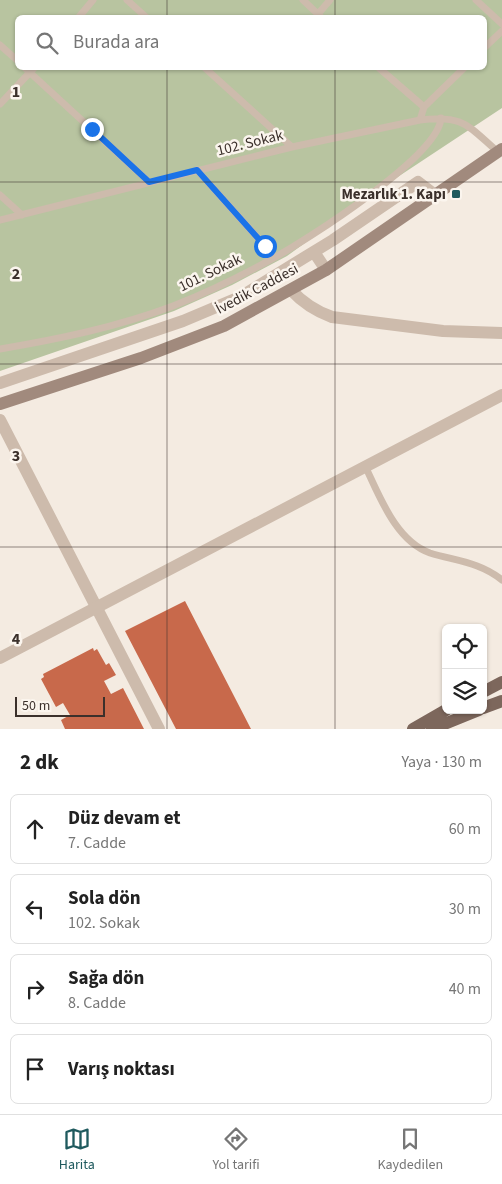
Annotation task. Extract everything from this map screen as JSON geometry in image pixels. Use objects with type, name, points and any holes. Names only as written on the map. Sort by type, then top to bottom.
[{"type":"main road","name":"İvedik Caddesi","points":[[0,404],[141,358],[224,326],[326,270],[500,151]]},
{"type":"main road","points":[[487,690],[502,682]]},
{"type":"main road","points":[[487,707],[502,701]]},
{"type":"main road","points":[[413,729],[442,712]]},
{"type":"main road","points":[[432,729],[469,714]]},
{"type":"street","points":[[0,383],[135,338],[240,297],[314,252],[418,182],[435,195]]},
{"type":"street","points":[[314,252],[326,270]]},
{"type":"street","points":[[291,290],[301,302],[317,312],[332,317],[443,331],[502,333]]},
{"type":"street","points":[[135,338],[141,358]]},
{"type":"street","points":[[0,658],[366,468],[502,395]]},
{"type":"street","points":[[0,420],[159,729]]},
{"type":"lane","points":[[80,15],[93,0]]},
{"type":"lane","points":[[127,0],[144,15]]},
{"type":"lane","points":[[303,0],[319,15]]},
{"type":"lane","points":[[321,15],[330,0]]},
{"type":"lane","points":[[476,0],[502,24]]},
{"type":"lane","points":[[487,45],[502,31]]},
{"type":"lane","points":[[0,44],[15,58]]},
{"type":"lane","points":[[0,104],[28,70]]},
{"type":"lane","points":[[30,70],[149,182]]},
{"type":"lane","points":[[207,70],[292,147]]},
{"type":"lane","points":[[381,70],[424,107]]},
{"type":"lane","points":[[420,120],[424,107],[462,70]]},
{"type":"lane","name":"102. Sokak","points":[[0,220],[292,147],[420,120],[441,118],[463,121],[500,151]]},
{"type":"lane","name":"101. Sokak","points":[[0,349],[62,338],[120,324],[173,306],[273,258],[378,190],[431,140],[440,124],[441,118]]},
{"type":"lane","points":[[197,170],[265,246],[273,258]]},
{"type":"lane","points":[[0,195],[22,215]]},
{"type":"lane","points":[[366,468],[389,513],[415,544],[428,552],[474,563],[491,571],[502,580]]},
{"type":"green space","points":[[0,0],[502,0],[502,108],[378,190],[287,256],[232,285],[174,311],[0,371]]},
{"type":"building","points":[[185,601],[251,729],[176,729],[125,631]]},
{"type":"building","points":[[93,648],[94,651],[97,649],[106,665],[109,663],[116,675],[104,681],[111,694],[123,688],[144,729],[65,729],[61,720],[70,715],[63,703],[56,707],[41,679],[44,677],[43,674]]},
{"type":"place","name":"Mezarlık 1. Kapı","points":[[456,194]]},
{"type":"route","points":[[92,129],[149,182],[197,170],[265,246]]}]
